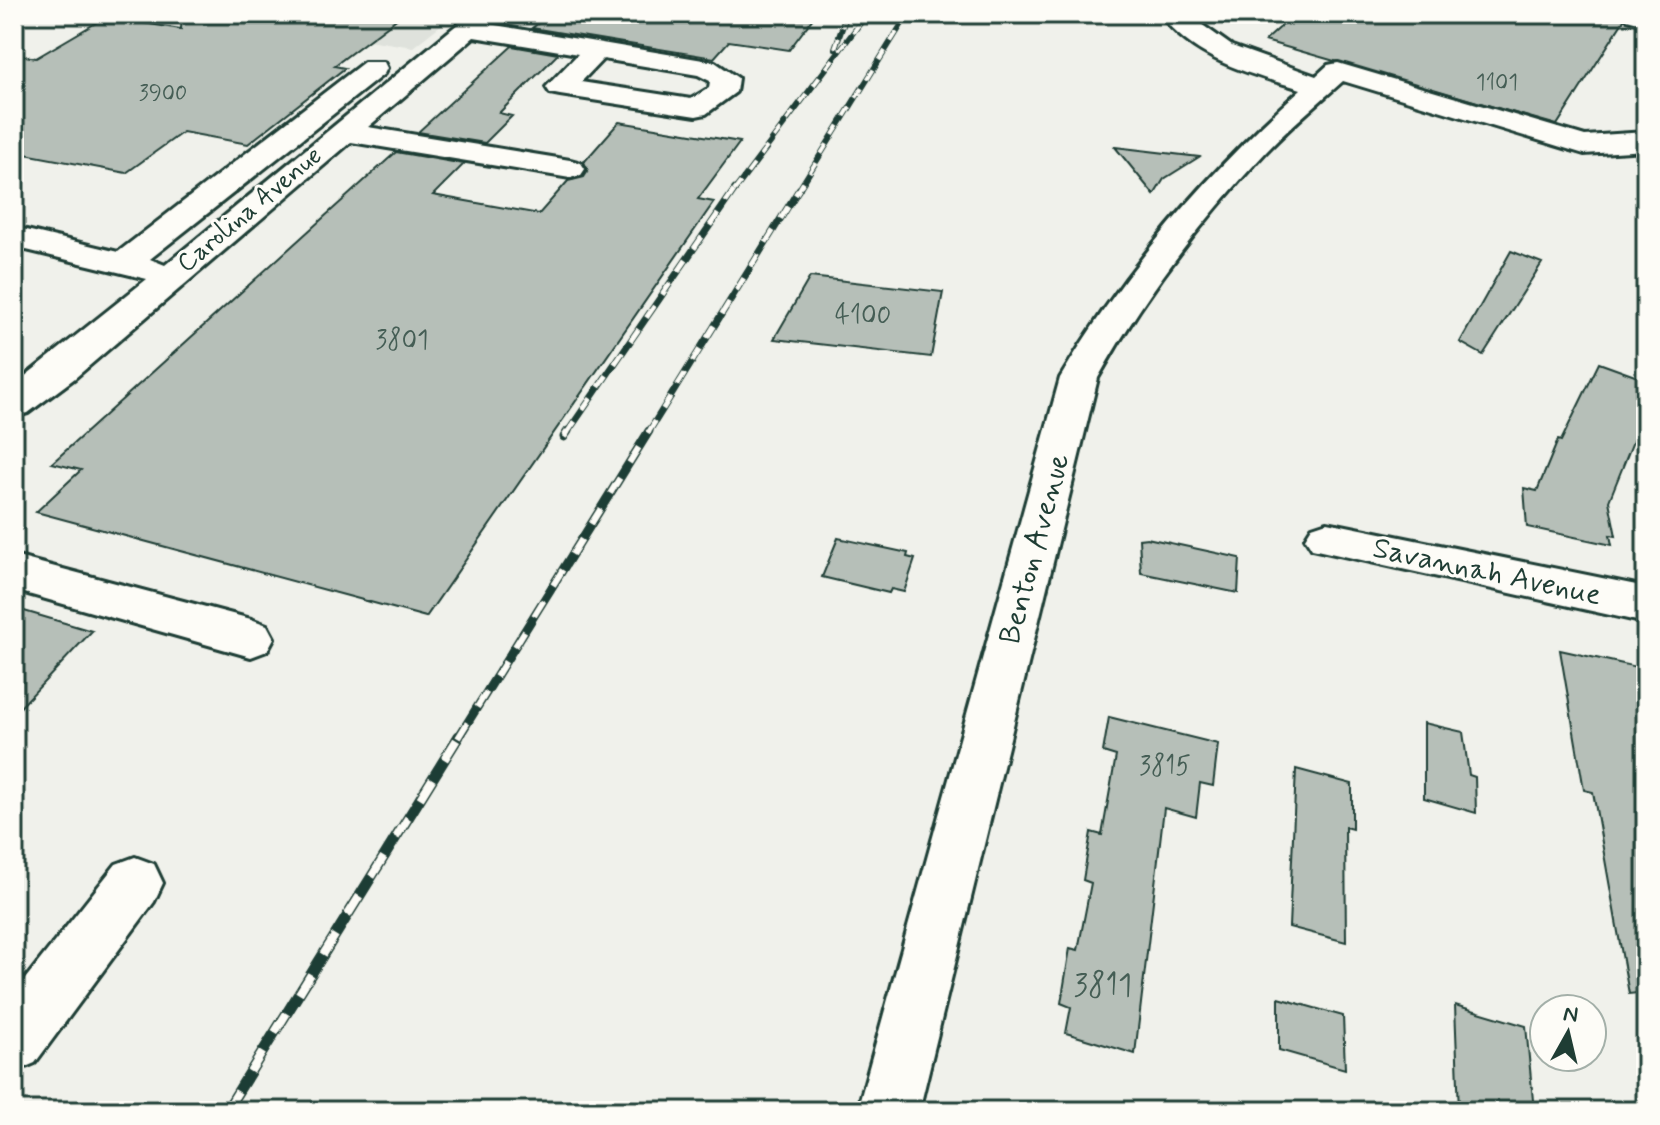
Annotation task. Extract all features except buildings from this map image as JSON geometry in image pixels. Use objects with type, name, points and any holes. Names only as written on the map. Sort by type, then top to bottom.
[{"type":"street","points":[[1173,14],[1206,45],[1223,54],[1584,145],[1646,141]]},
{"type":"street","points":[[1636,14],[1646,16]]},
{"type":"street","points":[[476,21],[597,50],[705,68],[724,78],[722,92],[696,108],[560,87],[597,50]]},
{"type":"street","name":"Carolina Avenue","points":[[14,404],[62,369],[476,21]]},
{"type":"street","points":[[123,264],[395,51]]},
{"type":"street","name":"Benton Avenue","points":[[888,1111],[1079,378],[1116,313],[1199,212],[1256,145],[1329,79]]},
{"type":"street","points":[[350,88],[387,96]]},
{"type":"street","points":[[344,132],[570,169]]},
{"type":"street","points":[[14,237],[173,275]]},
{"type":"street","name":"Savannah Avenue","points":[[1327,538],[1646,605]]},
{"type":"street","points":[[14,573],[251,638]]},
{"type":"street","points":[[14,1042],[135,883]]},
{"type":"shaded area","points":[[199,14],[455,14],[413,47]]},
{"type":"railway","points":[[835,48],[847,14]]},
{"type":"railway","points":[[734,191],[867,14]]},
{"type":"railway","points":[[798,191],[908,14]]},
{"type":"railway","points":[[567,433],[735,189]]},
{"type":"railway","points":[[648,433],[799,189]]},
{"type":"railway","points":[[564,437],[568,431]]},
{"type":"railway","points":[[458,738],[649,431]]},
{"type":"railway","points":[[226,1111],[459,736]]}]
